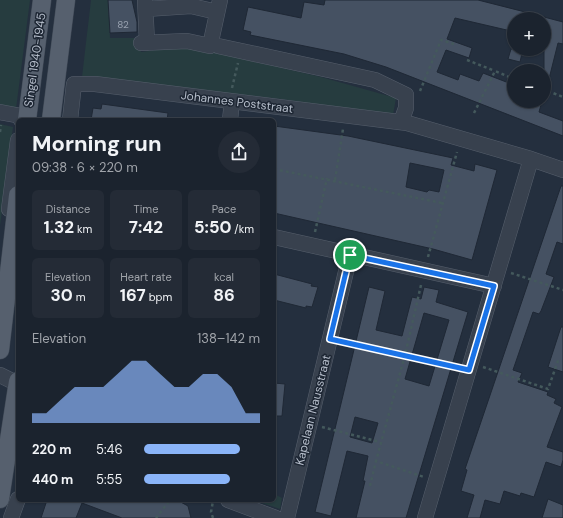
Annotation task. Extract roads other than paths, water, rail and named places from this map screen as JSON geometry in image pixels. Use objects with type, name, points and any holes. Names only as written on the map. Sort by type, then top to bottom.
[{"type":"main road","name":"Singel 1940-1945","points":[[23,118],[42,0]]},
{"type":"main road","name":"Singel 1940-1945","points":[[51,118],[66,0]]},
{"type":"main road","points":[[0,350],[16,212]]},
{"type":"main road","points":[[0,499],[16,396]]},
{"type":"street","points":[[145,4],[218,6],[210,46],[187,41],[144,43],[145,4]]},
{"type":"street","points":[[218,46],[375,80],[406,95],[406,108],[401,122]]},
{"type":"street","name":"Johannes Poststraat","points":[[70,118],[74,84],[95,84],[401,122],[531,159],[563,170]]},
{"type":"street","points":[[230,101],[230,118]]},
{"type":"street","points":[[0,112],[20,118]]},
{"type":"street","points":[[0,278],[16,155]]},
{"type":"street","points":[[425,518],[531,159]]},
{"type":"street","points":[[276,237],[494,286]]},
{"type":"street","name":"Kapelaan Nausstraat","points":[[287,518],[350,255]]},
{"type":"street","points":[[0,375],[16,382]]},
{"type":"street","points":[[11,518],[17,502]]},
{"type":"street","points":[[231,502],[251,514],[276,518]]}]
